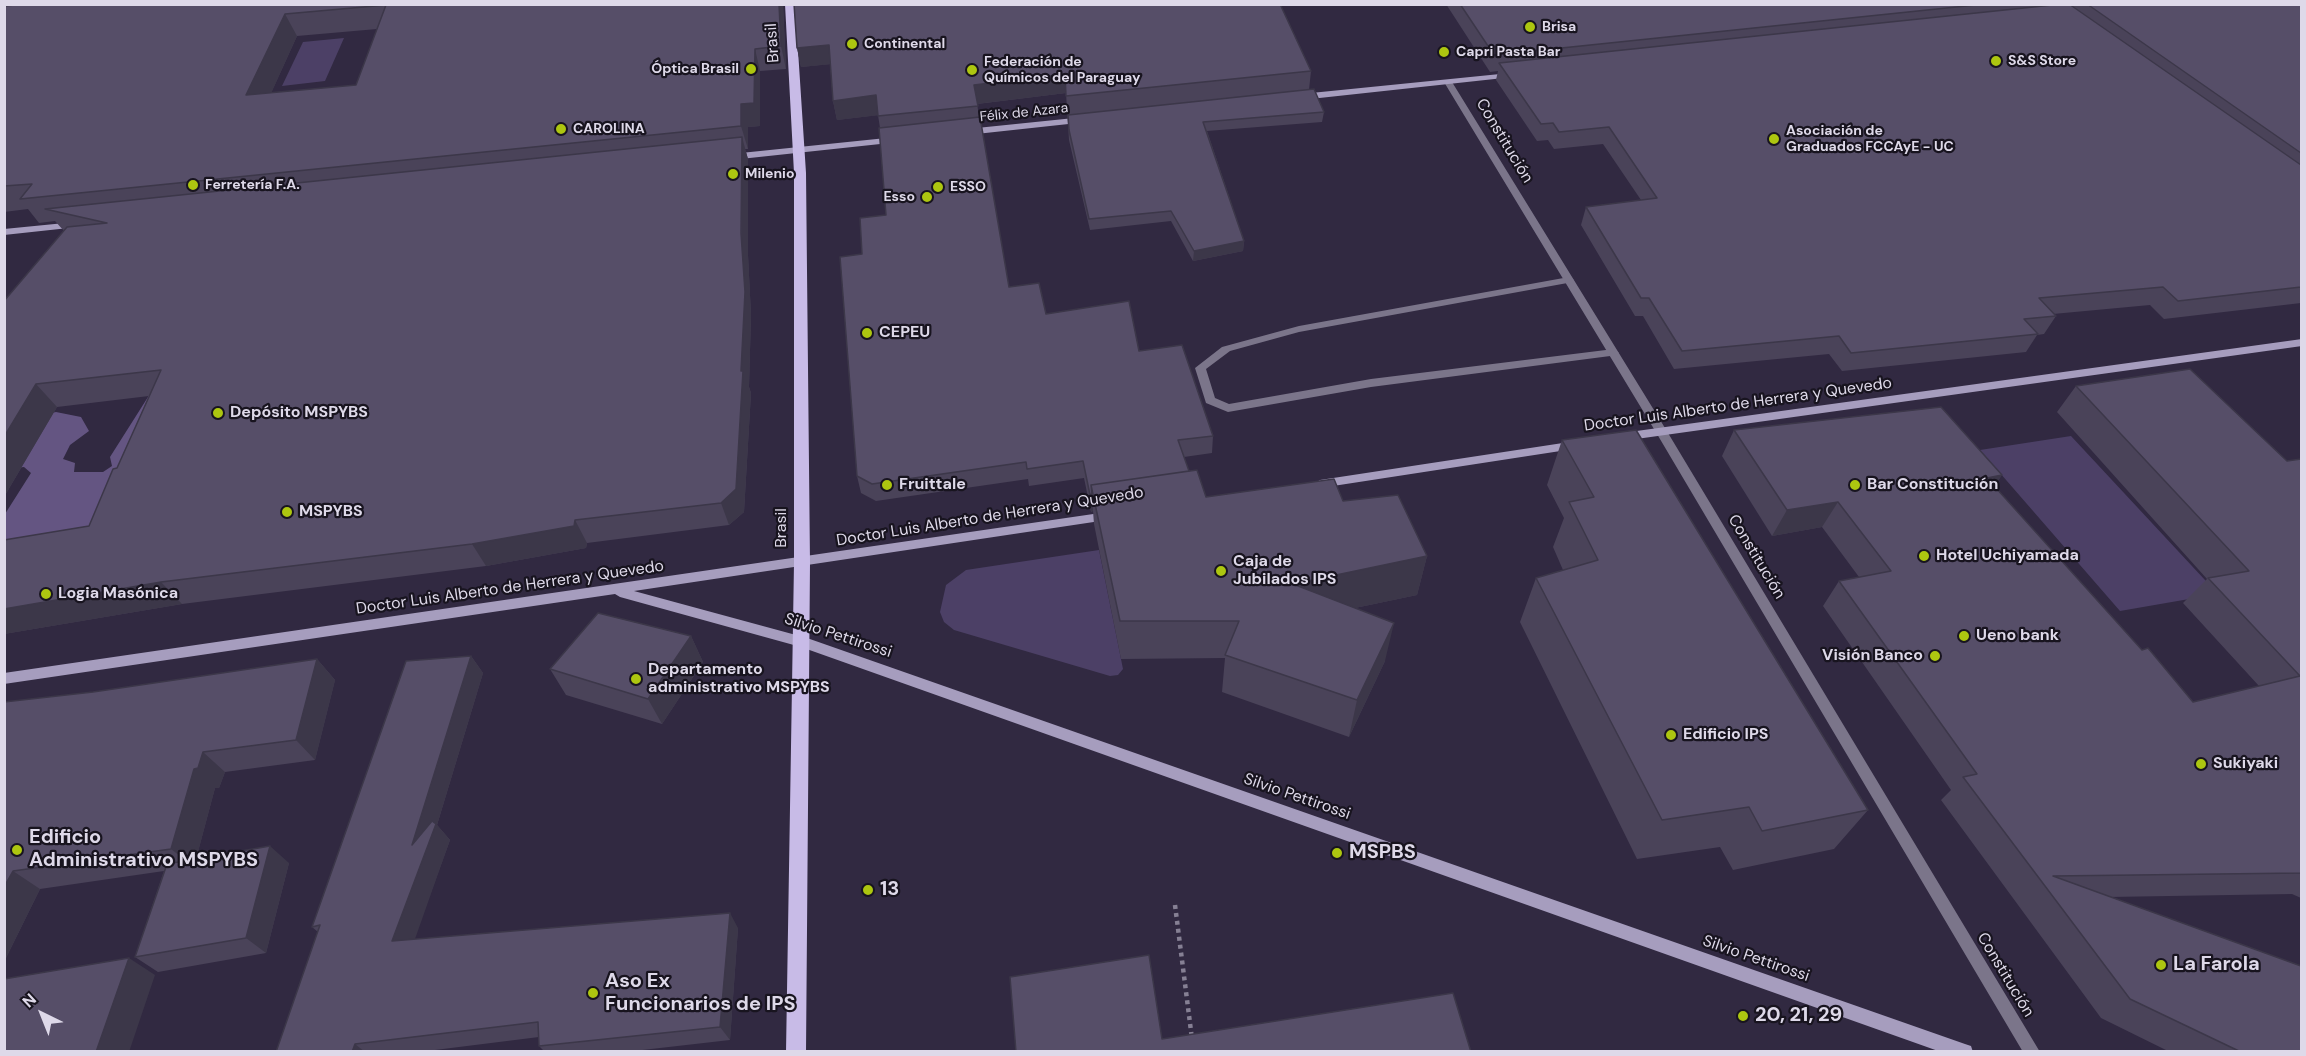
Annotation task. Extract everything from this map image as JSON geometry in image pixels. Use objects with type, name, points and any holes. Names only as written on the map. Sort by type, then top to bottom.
[{"type":"main road","name":"Brasil","points":[[790,4],[799,150],[802,563],[796,1052]]},
{"type":"street","points":[[1294,98],[1519,74]]},
{"type":"street","name":"Constitución","points":[[1448,82],[1661,431],[2032,1052]]},
{"type":"street","name":"Félix de Azara","points":[[961,133],[1091,119]]},
{"type":"street","points":[[716,158],[901,139]]},
{"type":"street","points":[[4,232],[87,224]]},
{"type":"street","points":[[1569,280],[1299,328],[1227,349],[1200,368],[1210,400],[1228,408],[1371,383],[1614,353]]},
{"type":"street","name":"Doctor Luis Alberto de Herrera y Quevedo","points":[[1614,439],[2301,342]]},
{"type":"street","name":"Doctor Luis Alberto de Herrera y Quevedo","points":[[1308,485],[1591,442]]},
{"type":"street","name":"Doctor Luis Alberto de Herrera y Quevedo","points":[[4,679],[802,563],[1120,514]]},
{"type":"street","name":"Silvio Pettirossi","points":[[613,590],[802,642],[1965,1052]]},
{"type":"path","points":[[1175,905],[1193,1052]]},
{"type":"shaded area","points":[[344,38],[325,81],[282,86],[303,42]]},
{"type":"shaded area","points":[[162,310],[140,516],[5,552],[5,514],[31,473],[24,467],[6,469],[4,429],[26,419],[56,412],[81,417],[89,431],[70,445],[63,459],[75,463],[74,472],[103,472],[112,466],[110,457],[148,397]]},
{"type":"shaded area","points":[[2071,436],[2218,594],[2120,611],[1980,450]]},
{"type":"shaded area","points":[[1099,550],[1123,669],[1118,675],[1110,676],[954,630],[944,622],[940,612],[946,585],[966,570]]},
{"type":"building","points":[[26,4],[779,4],[781,46],[755,49],[754,103],[741,104],[741,126],[20,199],[32,184],[4,186],[4,6]],"holes":[[[386,5],[356,85],[246,95],[285,14]]]},
{"type":"building","points":[[794,4],[1280,4],[1311,71],[1066,96],[1065,74],[974,85],[978,106],[878,116],[876,95],[833,101],[829,45],[797,48]]},
{"type":"building","points":[[1460,4],[1985,4],[1494,55]]},
{"type":"building","points":[[2069,4],[2301,165],[2301,287],[2178,301],[2163,287],[2039,298],[2056,316],[2024,319],[2038,334],[1851,353],[1839,336],[1682,351],[1649,298],[1641,298],[1586,207],[1657,198],[1609,127],[1559,132],[1553,123],[1541,124],[1499,63]]},
{"type":"building","points":[[2087,4],[2301,4],[2301,153]]},
{"type":"building","points":[[1314,89],[1324,112],[1203,122],[1244,241],[1194,251],[1171,211],[1089,219],[1069,130],[1068,115]]},
{"type":"building","points":[[980,117],[1009,287],[1039,283],[1046,314],[1129,301],[1139,351],[1182,345],[1213,436],[1178,440],[1189,471],[1091,485],[1092,494],[1090,495],[1083,461],[1027,469],[1026,462],[872,484],[857,476],[840,257],[862,254],[860,218],[886,215],[879,128]]},
{"type":"building","points":[[742,137],[741,233],[745,292],[741,371],[743,371],[736,489],[721,503],[575,520],[574,526],[472,544],[161,582],[4,609],[4,540],[89,526],[113,469],[117,468],[161,370],[36,384],[4,437],[4,301],[67,227],[107,223],[45,209]]},
{"type":"building","points":[[2190,369],[2287,461],[2301,459],[2301,873],[2053,876],[2301,966],[2301,1052],[2241,1052],[2130,999],[1963,777],[1977,774],[1839,581],[1891,571],[1838,502],[1787,510],[1734,430],[1941,407],[2002,475],[1987,478],[2142,650],[2148,648],[2193,702],[2300,676],[2208,578],[2249,571],[2076,386]]},
{"type":"building","name":"Edificio IPS","points":[[1636,430],[1868,810],[1762,831],[1749,807],[1662,820],[1536,578],[1598,560],[1569,502],[1594,497],[1562,440]]},
{"type":"building","points":[[1197,470],[1206,497],[1334,479],[1343,501],[1398,495],[1427,556],[1293,584],[1394,623],[1357,700],[1225,655],[1239,621],[1120,621],[1091,485]]},
{"type":"building","points":[[598,613],[691,636],[648,699],[550,669]]},
{"type":"building","points":[[471,656],[412,845],[432,821],[436,824],[392,941],[730,913],[720,1027],[539,1046],[538,1022],[355,1044],[352,1052],[276,1052],[320,925],[312,927],[406,661]]},
{"type":"building","points":[[317,659],[296,740],[203,752],[198,768],[194,769],[171,849],[13,871],[4,887],[4,702],[93,692]]},
{"type":"building","points":[[270,846],[246,938],[135,957],[167,864]]},
{"type":"building","points":[[1149,955],[1162,1039],[1453,993],[1471,1052],[1016,1052],[1010,977]]},
{"type":"building","points":[[129,958],[96,1052],[4,1052],[4,979]]},
{"type":"place","name":"Brisa","points":[[1530,27]]},
{"type":"place","name":"Continental","points":[[852,44]]},
{"type":"place","name":"Capri Pasta Bar","points":[[1444,52]]},
{"type":"place","name":"S&S Store","points":[[1996,61]]},
{"type":"place","name":"Óptica Brasil","points":[[751,69]]},
{"type":"place","name":"Federación de Químicos del Paraguay","points":[[972,70]]},
{"type":"place","name":"CAROLINA","points":[[561,129]]},
{"type":"place","name":"Asociación de Graduados FCCAyE - UC","points":[[1774,139]]},
{"type":"place","name":"Milenio","points":[[733,174]]},
{"type":"place","name":"Ferretería F.A.","points":[[193,185]]},
{"type":"place","name":"ESSO","points":[[938,187]]},
{"type":"place","name":"Esso","points":[[927,197]]},
{"type":"place","name":"CEPEU","points":[[867,333]]},
{"type":"place","name":"Depósito MSPYBS","points":[[218,413]]},
{"type":"place","name":"Fruittale","points":[[887,485]]},
{"type":"place","name":"Bar Constitución","points":[[1855,485]]},
{"type":"place","name":"MSPYBS","points":[[287,512]]},
{"type":"place","name":"Hotel Uchiyamada","points":[[1924,556]]},
{"type":"place","name":"Caja de Jubilados IPS","points":[[1221,571]]},
{"type":"place","name":"Logia Masónica","points":[[46,594]]},
{"type":"place","name":"Ueno bank","points":[[1964,636]]},
{"type":"place","name":"Visión Banco","points":[[1935,656]]},
{"type":"place","name":"Departamento administrativo MSPYBS","points":[[636,679]]},
{"type":"place","name":"Edificio IPS","points":[[1671,735]]},
{"type":"place","name":"Sukiyaki","points":[[2201,764]]},
{"type":"place","name":"Edificio Administrativo MSPYBS","points":[[17,850]]},
{"type":"place","name":"MSPBS","points":[[1337,853]]},
{"type":"place","name":"13","points":[[868,890]]},
{"type":"place","name":"La Farola","points":[[2161,965]]},
{"type":"place","name":"Aso Ex Funcionarios de IPS","points":[[593,993]]},
{"type":"place","name":"20, 21, 29","points":[[1743,1016]]}]
